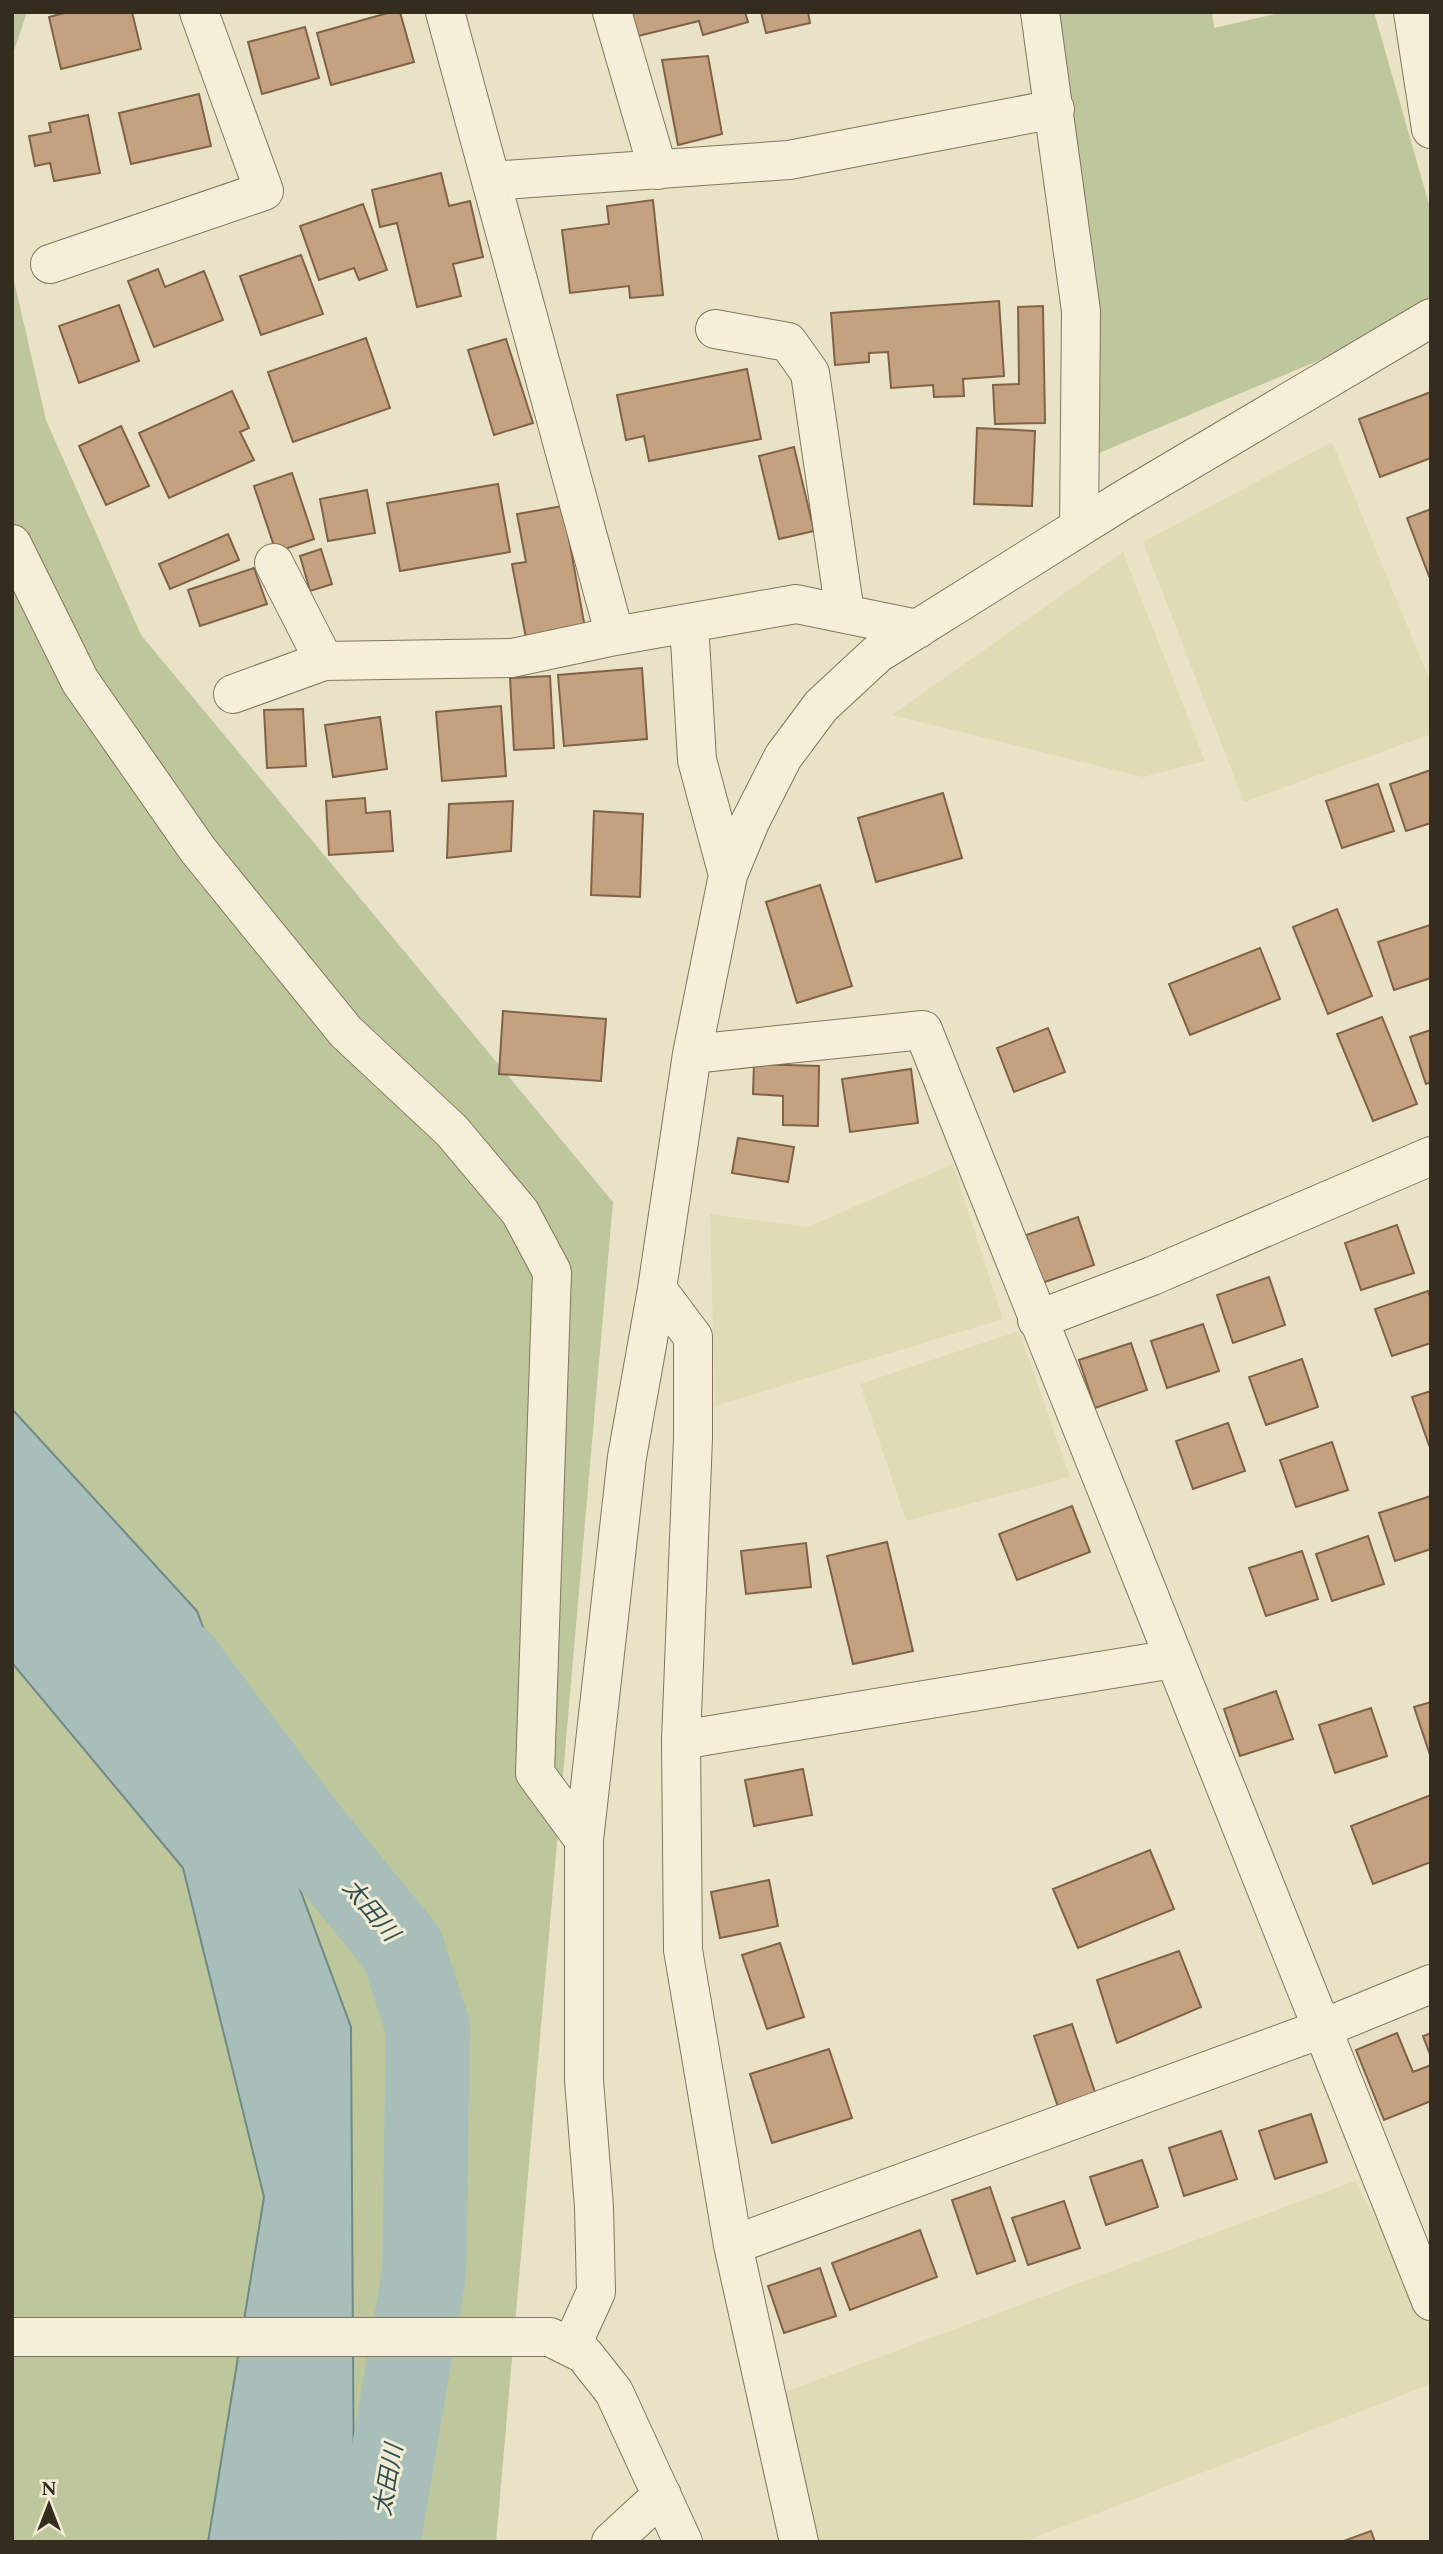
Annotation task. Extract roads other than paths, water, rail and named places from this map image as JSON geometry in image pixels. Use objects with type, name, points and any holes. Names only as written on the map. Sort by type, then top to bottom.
[{"type":"street","points":[[50,264],[264,191],[199,12]]},
{"type":"street","points":[[445,12],[615,636]]},
{"type":"street","points":[[612,12],[658,170]]},
{"type":"street","points":[[1040,12],[1081,311],[1079,527]]},
{"type":"street","points":[[1413,12],[1431,129]]},
{"type":"street","points":[[491,181],[789,160],[1055,109]]},
{"type":"street","points":[[561,2342],[596,2292],[594,2207],[583,2080],[584,1840],[627,1457],[657,1289],[692,1054],[728,875],[783,757],[821,706],[877,654],[1079,527],[1431,318]]},
{"type":"street","points":[[715,329],[788,342],[810,373],[845,613]]},
{"type":"street","points":[[12,544],[80,681],[198,850],[346,1032],[452,1131],[520,1212],[552,1272],[535,1773],[584,1840]]},
{"type":"street","points":[[274,563],[324,661]]},
{"type":"street","points":[[233,694],[324,661],[512,658],[615,636],[796,604],[918,629]]},
{"type":"street","points":[[689,623],[698,760],[728,875]]},
{"type":"street","points":[[692,1054],[923,1030],[1431,2301]]},
{"type":"street","points":[[1037,1320],[1152,1276],[1431,1156]]},
{"type":"street","points":[[657,1289],[693,1337],[693,1438],[681,1740],[684,1950],[733,2245],[799,2542]]},
{"type":"street","points":[[681,1740],[1173,1659]]},
{"type":"street","points":[[733,2245],[1321,2029],[1431,1984]]},
{"type":"street","points":[[12,2337],[561,2342],[584,2354],[614,2392],[683,2542]]},
{"type":"street","points":[[611,2542],[662,2495]]},
{"type":"water","points":[[12,1409],[197,1611],[351,2027],[354,2509],[351,2542],[208,2542],[264,2197],[183,1868],[12,1663]]},
{"type":"waterway","name":"太田川","points":[[180,1662],[308,1833],[402,1948],[428,2028],[424,2274],[378,2542]]}]
